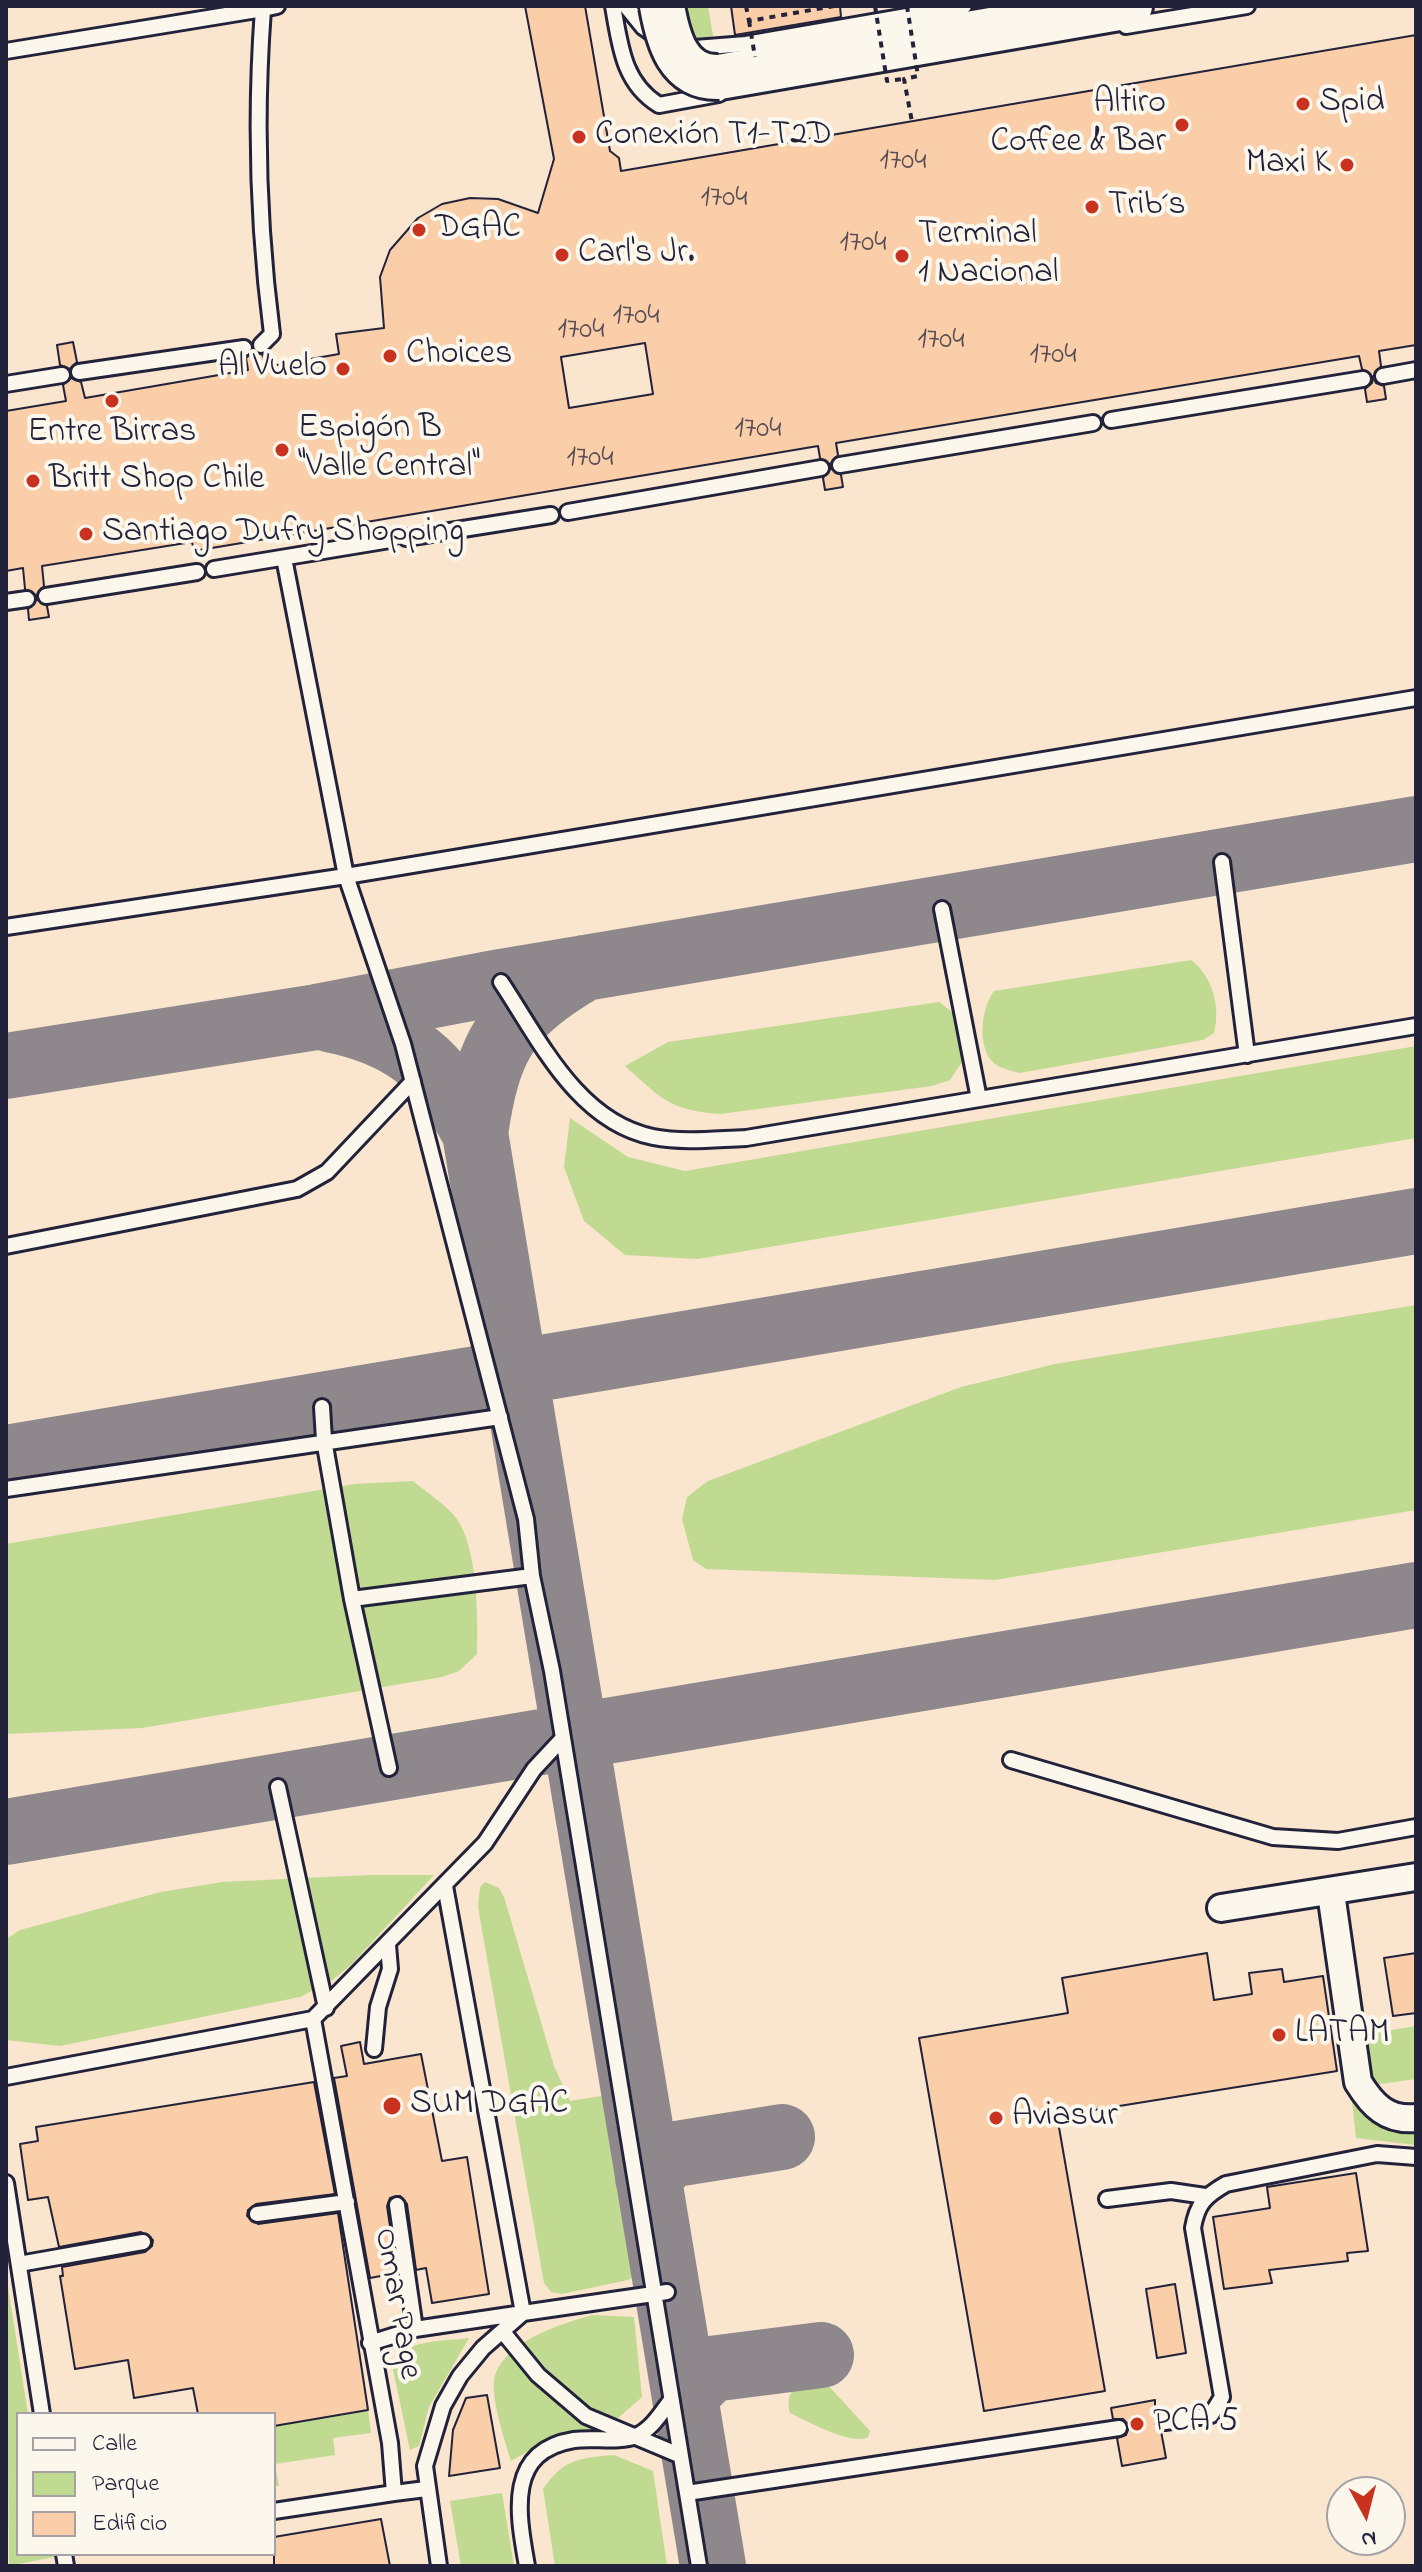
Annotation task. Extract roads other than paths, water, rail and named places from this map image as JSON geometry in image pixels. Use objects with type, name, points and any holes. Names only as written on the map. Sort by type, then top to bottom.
[{"type":"highway","points":[[662,6],[674,52],[684,65],[706,77],[901,45],[1121,17]]},
{"type":"street","points":[[1221,1908],[1331,1893],[1416,1877]]},
{"type":"street","points":[[1331,1893],[1358,2082],[1372,2104],[1381,2111],[1416,2118]]},
{"type":"lane","points":[[613,6],[628,73],[642,95],[659,105],[741,90]]},
{"type":"lane","points":[[626,6],[643,27],[667,45],[686,49],[746,44],[964,6]]},
{"type":"lane","points":[[1121,17],[1247,6]]},
{"type":"lane","points":[[6,51],[270,7],[258,144],[272,334],[261,345]]},
{"type":"lane","points":[[79,372],[244,348]]},
{"type":"lane","points":[[1383,376],[1416,370]]},
{"type":"lane","points":[[6,384],[62,375]]},
{"type":"lane","points":[[1111,420],[1363,379]]},
{"type":"lane","points":[[840,465],[1093,423]]},
{"type":"lane","points":[[568,512],[821,468]]},
{"type":"lane","points":[[406,538],[551,515]]},
{"type":"lane","points":[[214,569],[390,540]]},
{"type":"lane","points":[[284,558],[346,876],[413,1081],[526,1519],[532,1576],[660,2293],[671,2400],[699,2566]]},
{"type":"lane","points":[[46,596],[197,572]]},
{"type":"lane","points":[[6,602],[27,599]]},
{"type":"lane","points":[[6,927],[346,876],[1416,698]]},
{"type":"lane","points":[[1222,862],[1247,1055]]},
{"type":"lane","points":[[942,909],[979,1099]]},
{"type":"lane","points":[[501,982],[576,1094],[630,1131],[694,1142],[746,1138],[1416,1026]]},
{"type":"lane","points":[[6,1246],[297,1189],[327,1172],[413,1081]]},
{"type":"lane","points":[[322,1407],[324,1440],[352,1599],[389,1768]]},
{"type":"lane","points":[[6,1489],[324,1440],[500,1417]]},
{"type":"lane","points":[[352,1599],[532,1576]]},
{"type":"lane","points":[[6,2077],[313,2019],[485,1843],[534,1769],[562,1739]]},
{"type":"lane","points":[[1011,1760],[1273,1837],[1338,1841],[1416,1827]]},
{"type":"lane","points":[[278,1787],[326,2008]]},
{"type":"lane","points":[[445,1886],[523,2313]]},
{"type":"lane","points":[[374,2049],[378,2007],[390,1969],[388,1945]]},
{"type":"lane","name":"Omar Page","points":[[313,2019],[390,2443],[394,2493]]},
{"type":"lane","points":[[1165,2422],[1211,2415],[1222,2397],[1193,2228],[1196,2211],[1205,2196],[1226,2184],[1377,2154],[1416,2157]]},
{"type":"lane","points":[[6,2183],[42,2412]]},
{"type":"lane","points":[[1107,2199],[1171,2191],[1205,2196]]},
{"type":"lane","points":[[257,2214],[347,2202]]},
{"type":"lane","points":[[397,2205],[415,2329]]},
{"type":"lane","points":[[19,2264],[143,2242]]},
{"type":"lane","points":[[370,2343],[415,2329],[660,2293]]},
{"type":"lane","points":[[439,2566],[425,2466],[443,2406],[460,2376],[483,2348],[523,2313]]},
{"type":"lane","points":[[503,2332],[538,2375],[586,2416],[679,2455]]},
{"type":"lane","points":[[527,2566],[517,2495],[528,2467],[546,2450],[572,2440],[634,2437],[650,2427],[671,2400]]},
{"type":"lane","points":[[687,2493],[1119,2428]]},
{"type":"lane","points":[[276,2511],[426,2489]]},
{"type":"place","name":"Spid","points":[[1303,104]]},
{"type":"place","name":"Altiro Coffee & Bar","points":[[1182,125]]},
{"type":"place","name":"Conexión T1-T2D","points":[[579,137]]},
{"type":"place","name":"Maxi K","points":[[1347,165]]},
{"type":"place","name":"Trib´s","points":[[1092,207]]},
{"type":"place","name":"DGAC","points":[[419,230]]},
{"type":"place","name":"Carl's Jr.","points":[[562,255]]},
{"type":"place","name":"Terminal 1 Nacional","points":[[902,256]]},
{"type":"place","name":"Choices","points":[[390,356]]},
{"type":"place","name":"Al Vuelo","points":[[343,369]]},
{"type":"place","name":"Entre Birras","points":[[112,401]]},
{"type":"place","name":"Espigón B \"Valle Central\"","points":[[282,450]]},
{"type":"place","name":"Britt Shop Chile","points":[[33,481]]},
{"type":"place","name":"Santiago Dufry Shopping","points":[[86,534]]},
{"type":"place","name":"LATAM","points":[[1279,2035]]},
{"type":"place","name":"SUM DGAC","points":[[392,2106]]},
{"type":"place","name":"Aviasur","points":[[996,2118]]},
{"type":"place","name":"PCA 5","points":[[1137,2424]]}]
